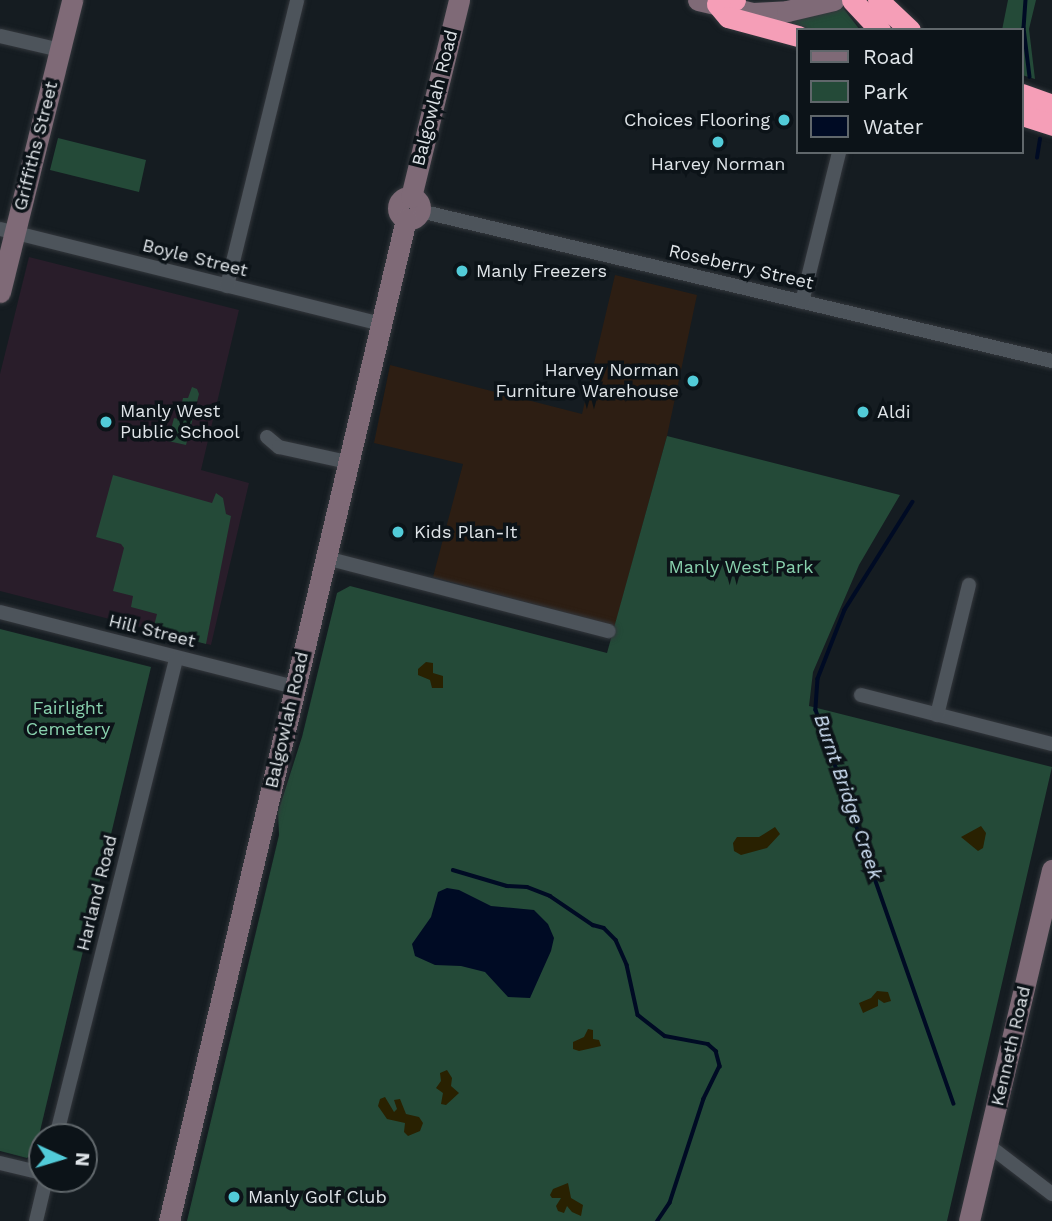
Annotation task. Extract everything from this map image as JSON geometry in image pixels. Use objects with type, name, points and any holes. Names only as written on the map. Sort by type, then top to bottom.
[{"type":"highway","points":[[852,0],[878,28]]},
{"type":"highway","points":[[878,0],[908,28]]},
{"type":"highway","points":[[717,1],[728,17],[796,35]]},
{"type":"highway","points":[[1026,106],[1052,105]]},
{"type":"highway","points":[[1026,106],[1052,125]]},
{"type":"street","name":"Griffiths Street","points":[[0,292],[7,231],[72,0]]},
{"type":"street","points":[[227,286],[297,0]]},
{"type":"street","name":"Balgowlah Road","points":[[169,1221],[380,324],[412,209],[459,0]]},
{"type":"street","points":[[717,1],[773,0]]},
{"type":"street","points":[[717,1],[754,13],[834,0]]},
{"type":"street","points":[[0,36],[60,50]]},
{"type":"street","points":[[802,302],[839,154]]},
{"type":"street","name":"Roseberry Street","points":[[412,209],[1052,361]]},
{"type":"street","name":"Boyle Street","points":[[7,231],[380,324]]},
{"type":"street","points":[[267,438],[279,447],[347,462]]},
{"type":"street","points":[[326,558],[609,631]]},
{"type":"street","points":[[937,715],[969,585]]},
{"type":"street","name":"Hill Street","points":[[0,612],[295,687]]},
{"type":"street","name":"Harland Road","points":[[60,1123],[176,657]]},
{"type":"street","points":[[861,695],[1052,744]]},
{"type":"street","name":"Kenneth Road","points":[[970,1221],[1052,870]]},
{"type":"street","points":[[988,1145],[1052,1194]]},
{"type":"street","points":[[0,1163],[28,1169]]},
{"type":"street","points":[[36,1221],[43,1193]]},
{"type":"shaded area","name":"Manly West Public School","points":[[29,257],[239,310],[201,470],[249,483],[211,645],[0,591],[0,374]]},
{"type":"shaded area","points":[[615,275],[697,295],[667,436],[615,626],[433,577],[463,464],[374,443],[390,365],[582,414]]},
{"type":"green space","points":[[1008,0],[1036,0],[1029,29],[1035,79],[1024,76],[1024,28],[1002,28]]},
{"type":"green space","points":[[840,4],[858,28],[796,28],[775,18]]},
{"type":"green space","points":[[58,138],[146,160],[139,192],[50,170]]},
{"type":"green space","points":[[192,387],[197,389],[199,394],[186,445],[168,441],[174,418],[178,419],[183,398],[188,398]]},
{"type":"green space","name":"Manly Golf Club","points":[[667,436],[900,495],[859,565],[813,672],[809,706],[1052,767],[947,1221],[187,1221],[279,835],[278,812],[302,737],[337,593],[350,586],[607,653]]},
{"type":"green space","points":[[113,475],[212,503],[216,493],[223,498],[226,514],[231,516],[206,644],[153,630],[157,614],[131,607],[133,596],[113,591],[124,548],[121,544],[96,537]]},
{"type":"green space","name":"Fairlight Cemetery","points":[[0,629],[151,667],[42,1123],[28,1123],[27,1158],[0,1151]]},
{"type":"sand","points":[[426,662],[433,663],[433,673],[443,676],[443,688],[432,688],[430,680],[418,675],[418,669]]},
{"type":"sand","points":[[981,826],[986,833],[983,848],[978,851],[961,837]]},
{"type":"sand","points":[[775,827],[780,834],[767,848],[741,855],[734,851],[733,843],[737,837],[759,837]]},
{"type":"sand","points":[[877,991],[888,992],[891,1001],[884,1003],[878,999],[878,1006],[863,1013],[859,1003],[871,998]]},
{"type":"sand","points":[[588,1029],[593,1030],[593,1039],[599,1040],[601,1046],[579,1051],[573,1049],[573,1042],[584,1037]]},
{"type":"sand","points":[[447,1070],[452,1078],[451,1086],[459,1093],[446,1105],[441,1104],[443,1093],[436,1088],[441,1081],[440,1073]]},
{"type":"sand","points":[[385,1097],[394,1112],[397,1109],[394,1100],[400,1099],[406,1114],[419,1117],[423,1123],[420,1131],[408,1136],[404,1132],[405,1123],[387,1119],[378,1106],[380,1099]]},
{"type":"sand","points":[[568,1183],[571,1198],[583,1205],[581,1216],[567,1206],[564,1213],[558,1211],[556,1206],[561,1198],[552,1198],[550,1195],[553,1189]]},
{"type":"water","points":[[447,888],[459,890],[491,906],[534,910],[548,924],[554,938],[551,951],[530,998],[508,997],[485,972],[461,966],[435,965],[415,956],[412,944],[431,917],[438,892]]},
{"type":"waterway","name":"Burnt Bridge Creek","points":[[1026,0],[1024,28],[1030,77]]},
{"type":"waterway","name":"Burnt Bridge Creek","points":[[1037,158],[1040,139]]},
{"type":"waterway","name":"Burnt Bridge Creek","points":[[913,502],[845,610],[818,679],[816,710],[954,1104]]},
{"type":"waterway","points":[[453,870],[507,886],[527,887],[550,896],[593,925],[604,928],[616,940],[627,965],[638,1015],[665,1036],[708,1044],[716,1051],[720,1066],[704,1099],[670,1203],[658,1221]]},
{"type":"place","name":"Choices Flooring","points":[[784,120]]},
{"type":"place","name":"Harvey Norman","points":[[718,142]]},
{"type":"place","name":"Manly Freezers","points":[[462,271]]},
{"type":"place","name":"Harvey Norman Furniture Warehouse","points":[[693,381]]},
{"type":"place","name":"Aldi","points":[[863,412]]},
{"type":"place","name":"Manly West Public School","points":[[106,422]]},
{"type":"place","name":"Kids Plan-It","points":[[398,532]]},
{"type":"place","name":"Manly Golf Club","points":[[234,1197]]},
{"type":"park label","name":"Manly West Park","points":[[741,567]]}]
